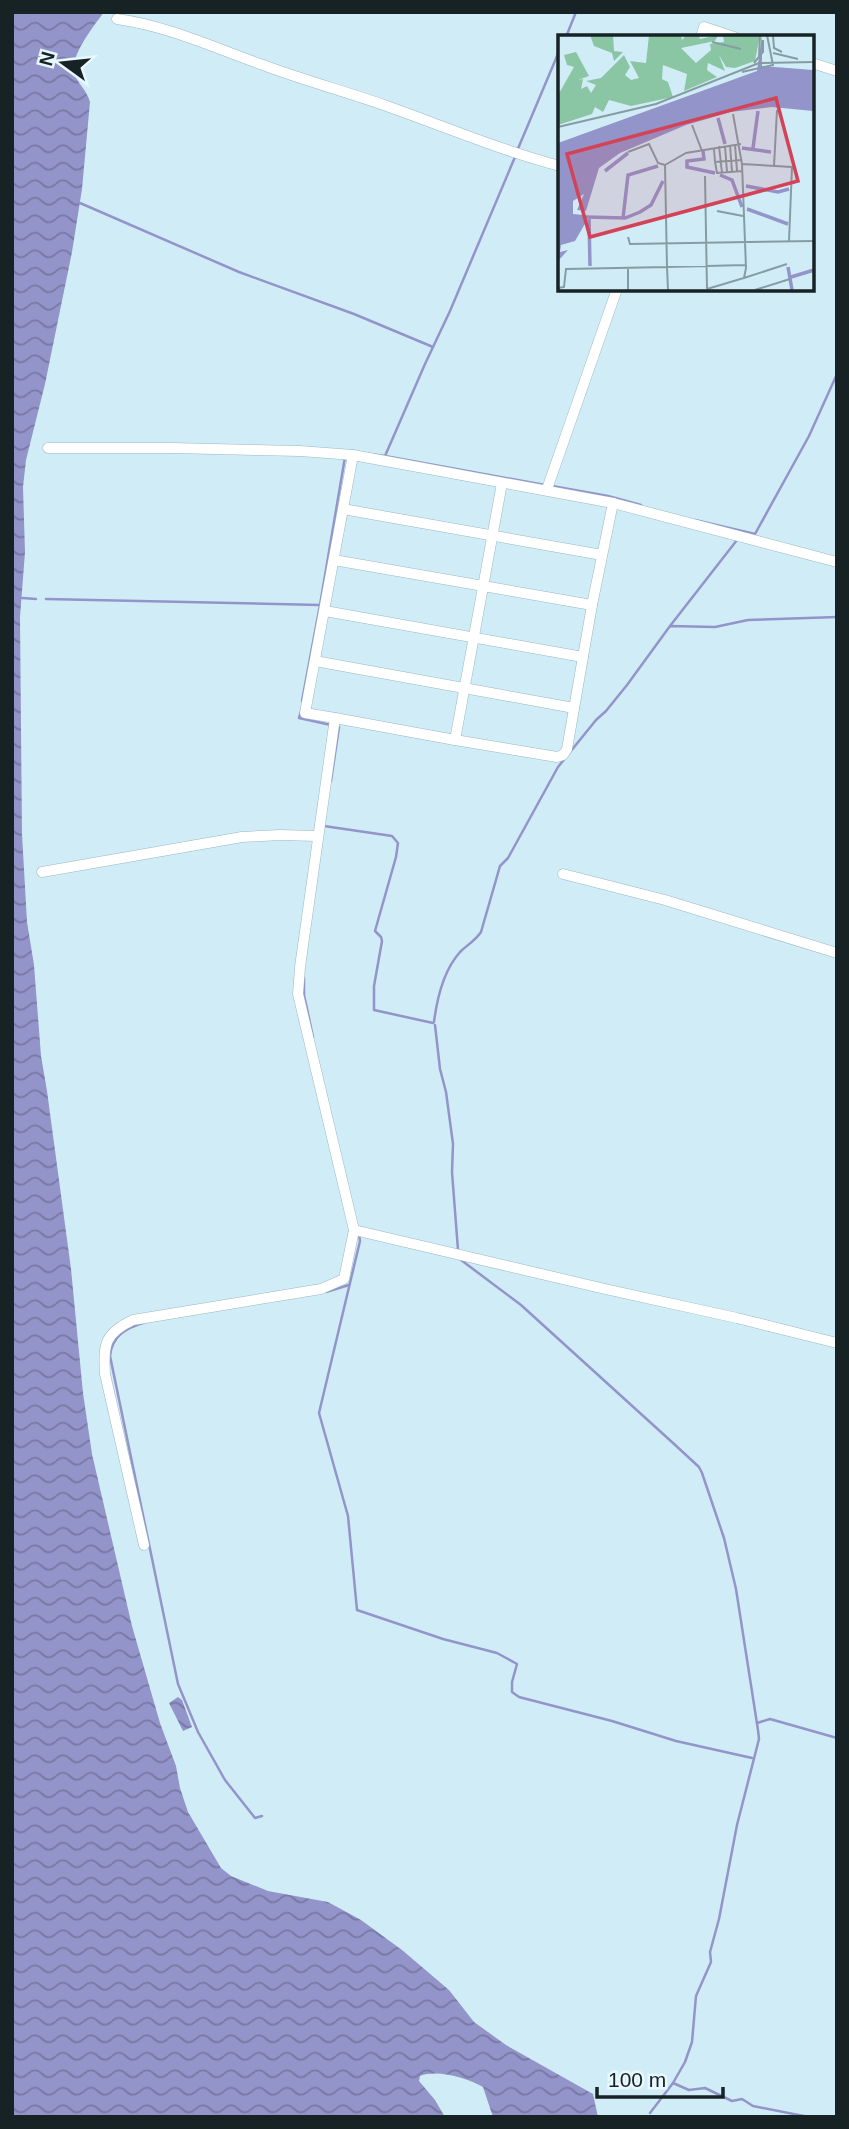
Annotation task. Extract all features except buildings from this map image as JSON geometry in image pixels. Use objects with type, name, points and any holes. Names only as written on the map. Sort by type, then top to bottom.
[{"type":"street","points":[[117,19],[174,32],[520,155],[558,165]]},
{"type":"street","points":[[702,35],[704,27],[728,35]]},
{"type":"street","points":[[814,64],[837,71]]},
{"type":"street","points":[[547,489],[617,290]]},
{"type":"street","points":[[48,448],[287,451],[353,455],[613,503],[837,562]]},
{"type":"street","points":[[353,455],[305,713],[557,757],[563,755],[567,749],[613,503]]},
{"type":"street","points":[[455,740],[502,483]]},
{"type":"street","points":[[343,509],[602,555]]},
{"type":"street","points":[[334,560],[592,606]]},
{"type":"street","points":[[325,611],[583,657]]},
{"type":"street","points":[[315,661],[573,708]]},
{"type":"street","points":[[144,1545],[105,1374],[106,1344],[115,1329],[133,1320],[321,1289],[344,1279],[354,1230],[298,994],[317,836],[335,718]]},
{"type":"street","points":[[42,872],[242,837],[317,836]]},
{"type":"street","points":[[563,874],[665,900],[837,953]]},
{"type":"street","points":[[354,1230],[837,1343]]},
{"type":"water","points":[[12,12],[104,12],[84,40],[74,65],[75,76],[90,102],[82,189],[72,252],[45,384],[26,460],[23,487],[25,552],[20,617],[22,834],[27,922],[34,965],[41,1056],[71,1269],[83,1393],[92,1454],[132,1626],[188,1812],[221,1868],[231,1876],[268,1891],[328,1902],[361,1920],[449,1990],[474,2022],[506,2045],[593,2094],[598,2117],[493,2117],[483,2087],[469,2080],[435,2073],[420,2076],[419,2081],[445,2117],[12,2117]]},
{"type":"water","points":[[178,1697],[182,1700],[192,1727],[183,1731],[169,1703]]},
{"type":"waterway","points":[[567,35],[576,12]]},
{"type":"waterway","points":[[517,151],[558,54]]},
{"type":"waterway","points":[[385,456],[515,157]]},
{"type":"waterway","points":[[80,203],[239,272],[354,314],[433,347]]},
{"type":"waterway","points":[[695,520],[755,534],[809,436],[837,374]]},
{"type":"waterway","points":[[346,451],[545,485]]},
{"type":"waterway","points":[[46,599],[320,605],[345,457]]},
{"type":"waterway","points":[[552,486],[641,505]]},
{"type":"waterway","points":[[670,626],[737,540]]},
{"type":"waterway","points":[[22,598],[36,599]]},
{"type":"waterway","points":[[302,701],[320,605]]},
{"type":"waterway","points":[[434,1022],[439,994],[450,967],[460,952],[481,932],[500,866],[508,858],[558,767],[627,685],[670,626],[715,627],[748,620],[837,617]]},
{"type":"waterway","points":[[301,711],[299,718],[331,725]]},
{"type":"waterway","points":[[331,781],[337,727]]},
{"type":"waterway","points":[[324,826],[392,836],[398,843],[375,931],[382,941],[374,986],[374,1010],[433,1023]]},
{"type":"waterway","points":[[304,978],[304,995],[313,1037]]},
{"type":"waterway","points":[[435,1025],[453,1144],[452,1172],[458,1250]]},
{"type":"waterway","points":[[359,1234],[360,1241],[319,1413],[348,1516],[357,1610],[443,1639],[497,1653],[517,1664],[512,1692],[519,1697],[676,1741],[752,1758]]},
{"type":"waterway","points":[[461,1260],[521,1305],[699,1467],[724,1538],[736,1589],[759,1739],[737,1825],[710,1952],[711,1962],[696,1996],[692,2042],[673,2083],[650,2113]]},
{"type":"waterway","points":[[326,1292],[349,1285]]},
{"type":"waterway","points":[[143,1323],[121,1334],[114,1343],[110,1356],[178,1684],[198,1732],[225,1780],[255,1818],[262,1816]]},
{"type":"waterway","points":[[757,1723],[770,1719],[837,1738]]},
{"type":"waterway","points":[[673,2083],[689,2090],[705,2088],[732,2101],[742,2099],[753,2106],[809,2117]]}]
